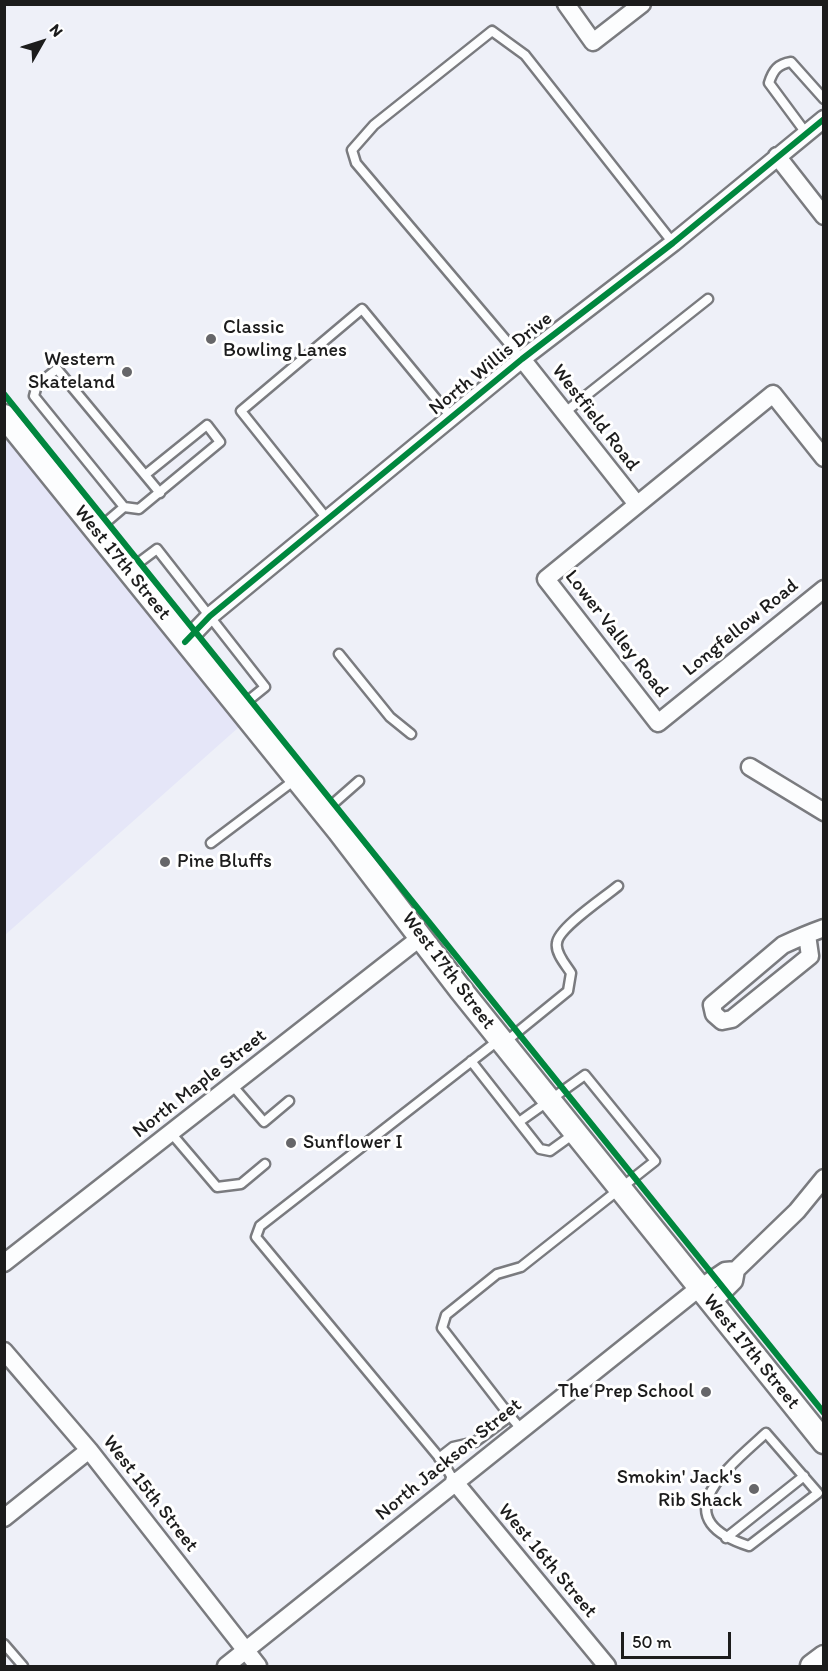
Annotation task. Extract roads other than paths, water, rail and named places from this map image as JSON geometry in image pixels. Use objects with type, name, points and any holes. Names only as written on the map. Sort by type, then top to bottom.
[{"type":"main road","name":"West 17th Street","points":[[4,416],[323,812],[575,1133],[824,1442]]},
{"type":"main road","points":[[812,1666],[824,1657]]},
{"type":"street","points":[[566,4],[593,42],[642,4]]},
{"type":"street","name":"North Willis Drive","points":[[185,642],[210,616],[451,417],[522,359],[673,243],[824,119]]},
{"type":"street","points":[[777,156],[824,216]]},
{"type":"street","name":"Westfield Road","points":[[522,359],[636,503]]},
{"type":"street","points":[[636,503],[772,394],[824,458]]},
{"type":"street","name":"Lower Valley Road","points":[[636,503],[546,579],[658,723]]},
{"type":"street","name":"Longfellow Road","points":[[658,723],[824,589]]},
{"type":"street","points":[[750,767],[824,812]]},
{"type":"street","points":[[807,935],[810,956],[732,1019],[722,1021],[714,1014],[712,1005],[783,945],[807,935],[824,928]]},
{"type":"street","name":"North Maple Street","points":[[4,1263],[421,937]]},
{"type":"street","name":"North Jackson Street","points":[[226,1666],[454,1481],[515,1422],[706,1295],[734,1281],[736,1270],[797,1211],[824,1178]]},
{"type":"street","name":"West 15th Street","points":[[4,1351],[89,1450],[258,1666]]},
{"type":"street","points":[[4,1518],[89,1450]]},
{"type":"street","name":"West 16th Street","points":[[454,1481],[607,1666]]},
{"type":"lane","points":[[522,359],[356,163],[352,150],[374,125],[492,31],[525,55],[673,243]]},
{"type":"lane","points":[[806,133],[769,82],[773,71],[782,63],[791,62],[824,99]]},
{"type":"lane","points":[[564,413],[708,299]]},
{"type":"lane","points":[[328,520],[241,411],[362,309],[451,417]]},
{"type":"lane","points":[[145,475],[207,425],[220,442],[160,493],[138,509],[124,507],[34,396],[37,385],[57,369],[145,475],[160,493]]},
{"type":"lane","points":[[96,531],[124,507]]},
{"type":"lane","points":[[128,571],[157,549],[265,687],[239,708]]},
{"type":"lane","points":[[339,654],[390,717],[411,734]]},
{"type":"lane","points":[[211,843],[296,779]]},
{"type":"lane","points":[[323,812],[359,781]]},
{"type":"lane","points":[[454,1481],[439,1458],[256,1237],[260,1226],[471,1061],[502,1041],[568,991],[571,973],[556,943],[562,932],[618,886]]},
{"type":"lane","points":[[471,1061],[540,1149],[550,1151],[575,1133]]},
{"type":"lane","points":[[439,1458],[453,1447],[475,1442],[515,1422],[442,1328],[446,1315],[497,1274],[521,1268],[655,1161],[585,1075],[519,1122]]},
{"type":"lane","points":[[232,1085],[264,1122],[289,1101]]},
{"type":"lane","points":[[171,1133],[217,1187],[241,1184],[265,1164]]},
{"type":"lane","points":[[766,1433],[804,1476],[822,1494],[749,1546],[726,1538],[711,1524],[704,1507],[709,1491],[719,1476],[766,1433]]},
{"type":"lane","points":[[726,1538],[804,1476]]},
{"type":"lane","points":[[4,1644],[22,1666]]},
{"type":"place","name":"Classic Bowling Lanes","points":[[211,339]]},
{"type":"place","name":"Western Skateland","points":[[127,372]]},
{"type":"place","name":"Pine Bluffs","points":[[165,862]]},
{"type":"place","name":"Sunflower I","points":[[291,1143]]},
{"type":"place","name":"The Prep School","points":[[706,1392]]},
{"type":"place","name":"Smokin' Jack's Rib Shack","points":[[754,1489]]}]
